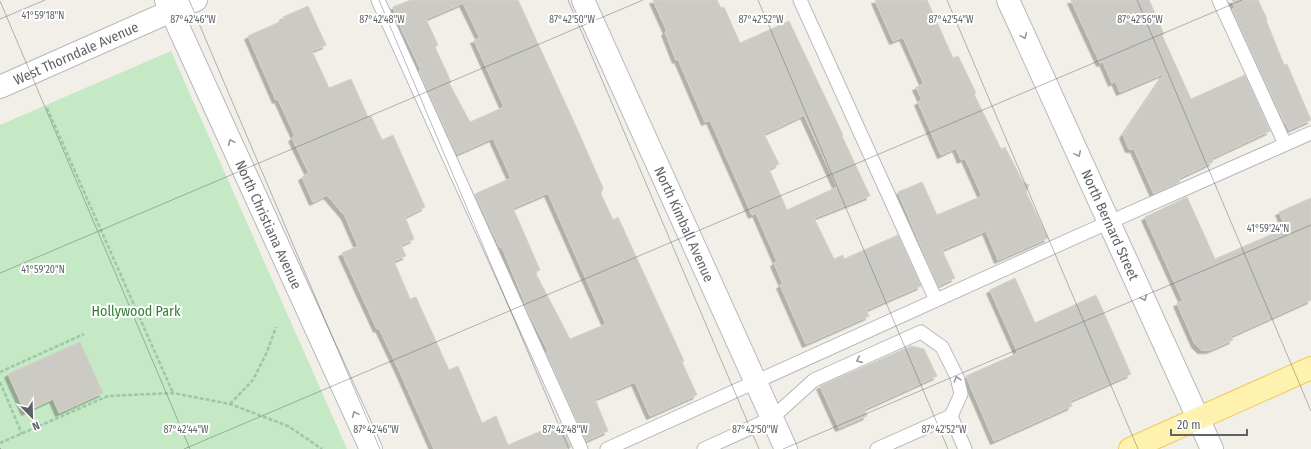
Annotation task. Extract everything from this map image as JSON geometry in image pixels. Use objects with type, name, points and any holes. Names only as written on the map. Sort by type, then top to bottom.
[{"type":"main road","points":[[1130,449],[1311,368]]},
{"type":"street","name":"West Thorndale Avenue","points":[[0,86],[169,5],[196,0]]},
{"type":"street","name":"North Kimball Avenue","points":[[583,0],[786,449]]},
{"type":"street","name":"North Bernard Street","points":[[1008,0],[1212,449]]},
{"type":"street","name":"North Christiana Avenue","points":[[169,5],[371,449]]},
{"type":"lane","points":[[378,0],[581,449]]},
{"type":"lane","points":[[800,0],[936,300]]},
{"type":"lane","points":[[1220,0],[1285,144]]},
{"type":"lane","points":[[607,449],[1109,222],[1311,133]]},
{"type":"lane","points":[[877,449],[951,416],[961,394],[957,377],[942,347],[921,332],[912,311]]},
{"type":"lane","points":[[704,449],[772,418],[814,380],[921,332]]},
{"type":"lane","points":[[951,416],[965,449]]},
{"type":"path","points":[[48,108],[173,393]]},
{"type":"path","points":[[230,404],[253,380],[267,352],[276,327]]},
{"type":"path","points":[[0,372],[84,334]]},
{"type":"path","points":[[0,382],[22,434]]},
{"type":"path","points":[[0,443],[108,396],[173,393],[230,404],[288,426],[322,449]]},
{"type":"green space","name":"Hollywood Park","points":[[171,51],[347,449],[0,449],[0,125]]},
{"type":"building","points":[[411,0],[518,0],[603,188],[601,194],[613,220],[618,217],[684,361],[682,362],[697,395],[650,416],[635,382],[595,399],[608,431],[586,441],[546,352],[548,351],[524,304],[525,303],[502,247],[500,248],[475,194],[511,178],[493,138],[457,154],[419,71],[421,70],[393,7]],"holes":[[[463,3],[480,38],[474,40],[504,107],[470,122],[449,83],[451,82],[435,47],[438,45],[426,19]],[[548,193],[606,324],[570,339],[535,272],[540,270],[513,208]]]},
{"type":"building","points":[[653,0],[717,0],[721,8],[724,7],[740,43],[789,21],[870,196],[814,218],[834,259],[843,255],[844,259],[898,235],[921,286],[866,310],[869,316],[806,344],[780,285],[783,284],[774,263],[777,261],[756,213],[752,215],[710,120],[705,122],[678,59],[676,60],[665,32],[667,31]],"holes":[[[804,115],[837,187],[787,210],[769,169],[779,164],[764,134]]]},
{"type":"building","points":[[875,0],[927,0],[953,58],[958,56],[963,66],[976,93],[974,94],[1001,149],[1005,147],[1023,182],[1029,185],[1026,192],[1048,238],[998,260],[986,231],[942,250],[955,278],[938,286],[898,192],[922,182],[937,215],[982,196],[965,158],[961,160],[956,148],[941,155],[918,102],[922,100],[916,87],[924,84],[903,37],[893,41]]},
{"type":"building","points":[[1071,0],[1149,0],[1164,34],[1162,35],[1191,99],[1245,75],[1270,131],[1212,158],[1213,162],[1179,178],[1180,182],[1154,194],[1134,149],[1129,149],[1123,135],[1165,73],[1120,92],[1115,81],[1112,83],[1103,62],[1100,63]]},
{"type":"building","points":[[1232,0],[1258,0],[1267,19],[1266,20],[1284,65],[1287,64],[1311,120],[1289,130],[1285,124],[1232,9],[1235,8]]},
{"type":"building","points":[[308,6],[326,45],[312,51],[329,88],[351,79],[368,117],[371,116],[382,140],[393,135],[425,207],[405,217],[414,239],[401,245],[406,256],[394,261],[410,299],[416,297],[449,370],[458,366],[482,423],[496,416],[508,445],[560,423],[571,447],[566,449],[434,449],[399,370],[379,328],[377,329],[342,253],[358,246],[345,216],[327,195],[313,202],[302,177],[309,173],[292,138],[295,136],[278,99],[276,100],[248,36],[284,20],[283,17]]},
{"type":"building","points":[[1187,197],[1215,259],[1286,228],[1279,212],[1311,198],[1311,300],[1231,336],[1233,340],[1210,350],[1201,350],[1195,344],[1177,303],[1183,301],[1145,217]]},
{"type":"building","points":[[1015,278],[1035,323],[1096,295],[1131,374],[1070,401],[1072,406],[994,441],[966,376],[1018,353],[990,290]]},
{"type":"building","points":[[80,342],[103,393],[59,413],[53,399],[25,412],[8,374]]},
{"type":"building","points":[[911,346],[924,349],[937,376],[865,409],[867,416],[839,428],[820,386]]}]
